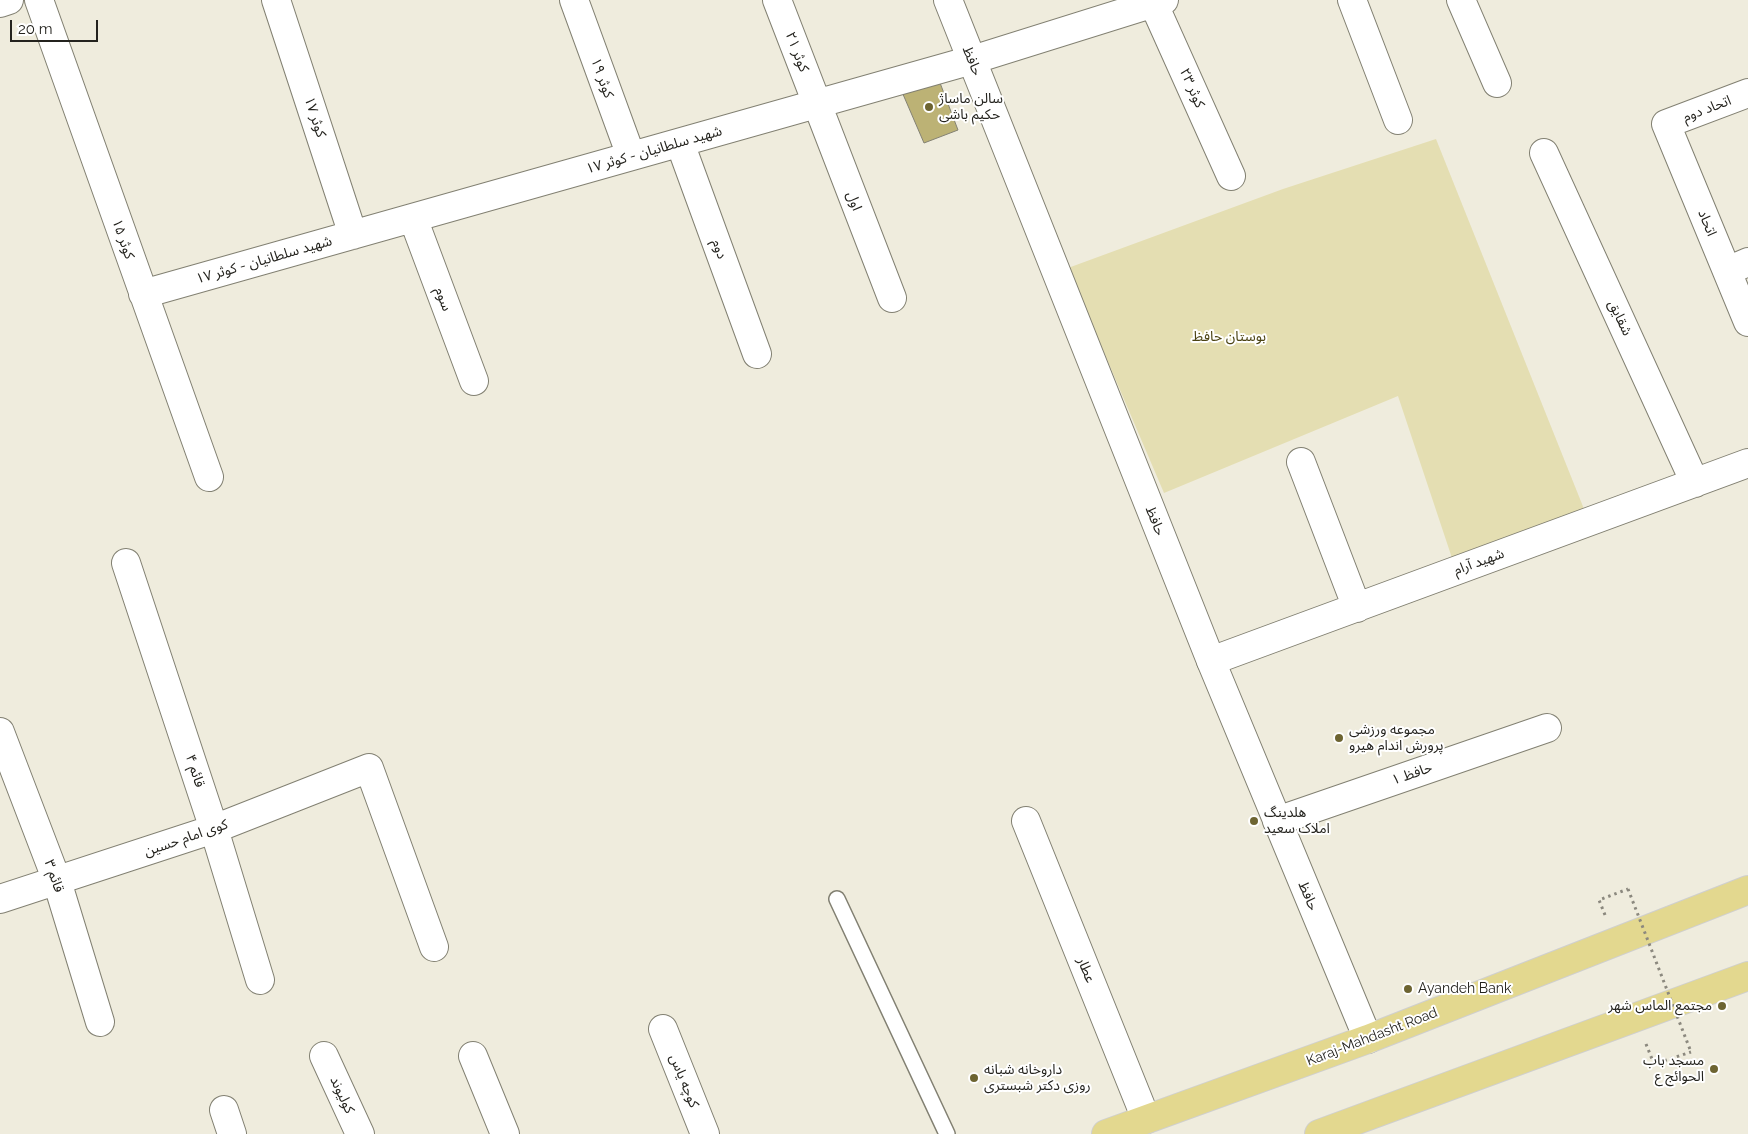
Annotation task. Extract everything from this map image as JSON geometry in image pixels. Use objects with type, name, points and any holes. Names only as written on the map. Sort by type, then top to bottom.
[{"type":"main road","name":"Karaj-Mahdasht Road","points":[[1106,1134],[1368,1039],[1748,890]]},
{"type":"main road","points":[[1319,1134],[1748,976]]},
{"type":"street","points":[[0,2],[9,0]]},
{"type":"street","name":"کوثر ۱۵","points":[[39,0],[209,477]]},
{"type":"street","name":"کوثر ۱۷","points":[[276,0],[353,235]]},
{"type":"street","name":"کوثر ۱۹","points":[[574,0],[631,156]]},
{"type":"street","name":"کوثر ۲۱","points":[[777,0],[816,104]]},
{"type":"street","name":"حافظ","points":[[948,0],[1211,661],[1368,1039]]},
{"type":"street","points":[[1352,0],[1398,120]]},
{"type":"street","points":[[1462,0],[1496,83]]},
{"type":"street","name":"شهید سلطانیان - کوثر ۱۷","points":[[143,294],[972,60],[1156,1]]},
{"type":"street","name":"کوثر ۲۳","points":[[1156,1],[1232,176]]},
{"type":"street","name":"اتحاد دوم","points":[[1666,124],[1748,93]]},
{"type":"street","name":"اول","points":[[816,104],[892,298]]},
{"type":"street","name":"اتحاد","points":[[1666,124],[1737,266],[1748,322]]},
{"type":"street","name":"دوم","points":[[680,143],[758,354]]},
{"type":"street","name":"شقایق","points":[[1544,153],[1695,483]]},
{"type":"street","name":"سوم","points":[[413,218],[474,381]]},
{"type":"street","points":[[1301,462],[1357,608]]},
{"type":"street","name":"شهید آرام","points":[[1211,661],[1748,464]]},
{"type":"street","name":"قائم ۴","points":[[126,563],[214,828],[260,980]]},
{"type":"street","name":"حافظ ۱","points":[[1277,821],[1547,728]]},
{"type":"street","name":"قائم ۳","points":[[0,732],[57,881],[100,1022]]},
{"type":"street","name":"کوی امام حسین","points":[[0,899],[214,828],[369,768],[434,947]]},
{"type":"street","name":"عطار","points":[[1026,821],[1146,1119]]},
{"type":"street","name":"کوچه یاس","points":[[663,1029],[705,1134]]},
{"type":"street","name":"کولیوند","points":[[324,1056],[360,1134]]},
{"type":"street","points":[[473,1056],[504,1134]]},
{"type":"lane","points":[[838,899],[947,1134]]},
{"type":"path","points":[[1599,900],[1628,889],[1691,1052],[1654,1064]]},
{"type":"green space","name":"بوستان حافظ","points":[[1436,139],[1584,509],[1452,558],[1398,396],[1164,493],[1068,268],[1283,189]]},
{"type":"building","name":"سالن ماساژ حکیم باشی","points":[[937,75],[958,130],[924,143],[899,85]]},
{"type":"place","name":"سالن ماساژ حکیم باشی","points":[[929,107]]},
{"type":"place","name":"مجموعه ورزشی پرورش اندام هیرو","points":[[1339,738]]},
{"type":"place","name":"هلدینگ املاک سعید","points":[[1254,821]]},
{"type":"place","name":"Ayandeh Bank","points":[[1408,989]]},
{"type":"place","name":"مجتمع الماس شهر","points":[[1722,1006]]},
{"type":"place","name":"مسجد باب الحوائج ع","points":[[1714,1069]]},
{"type":"place","name":"داروخانه شبانه روزی دکتر شبستری","points":[[974,1078]]}]
